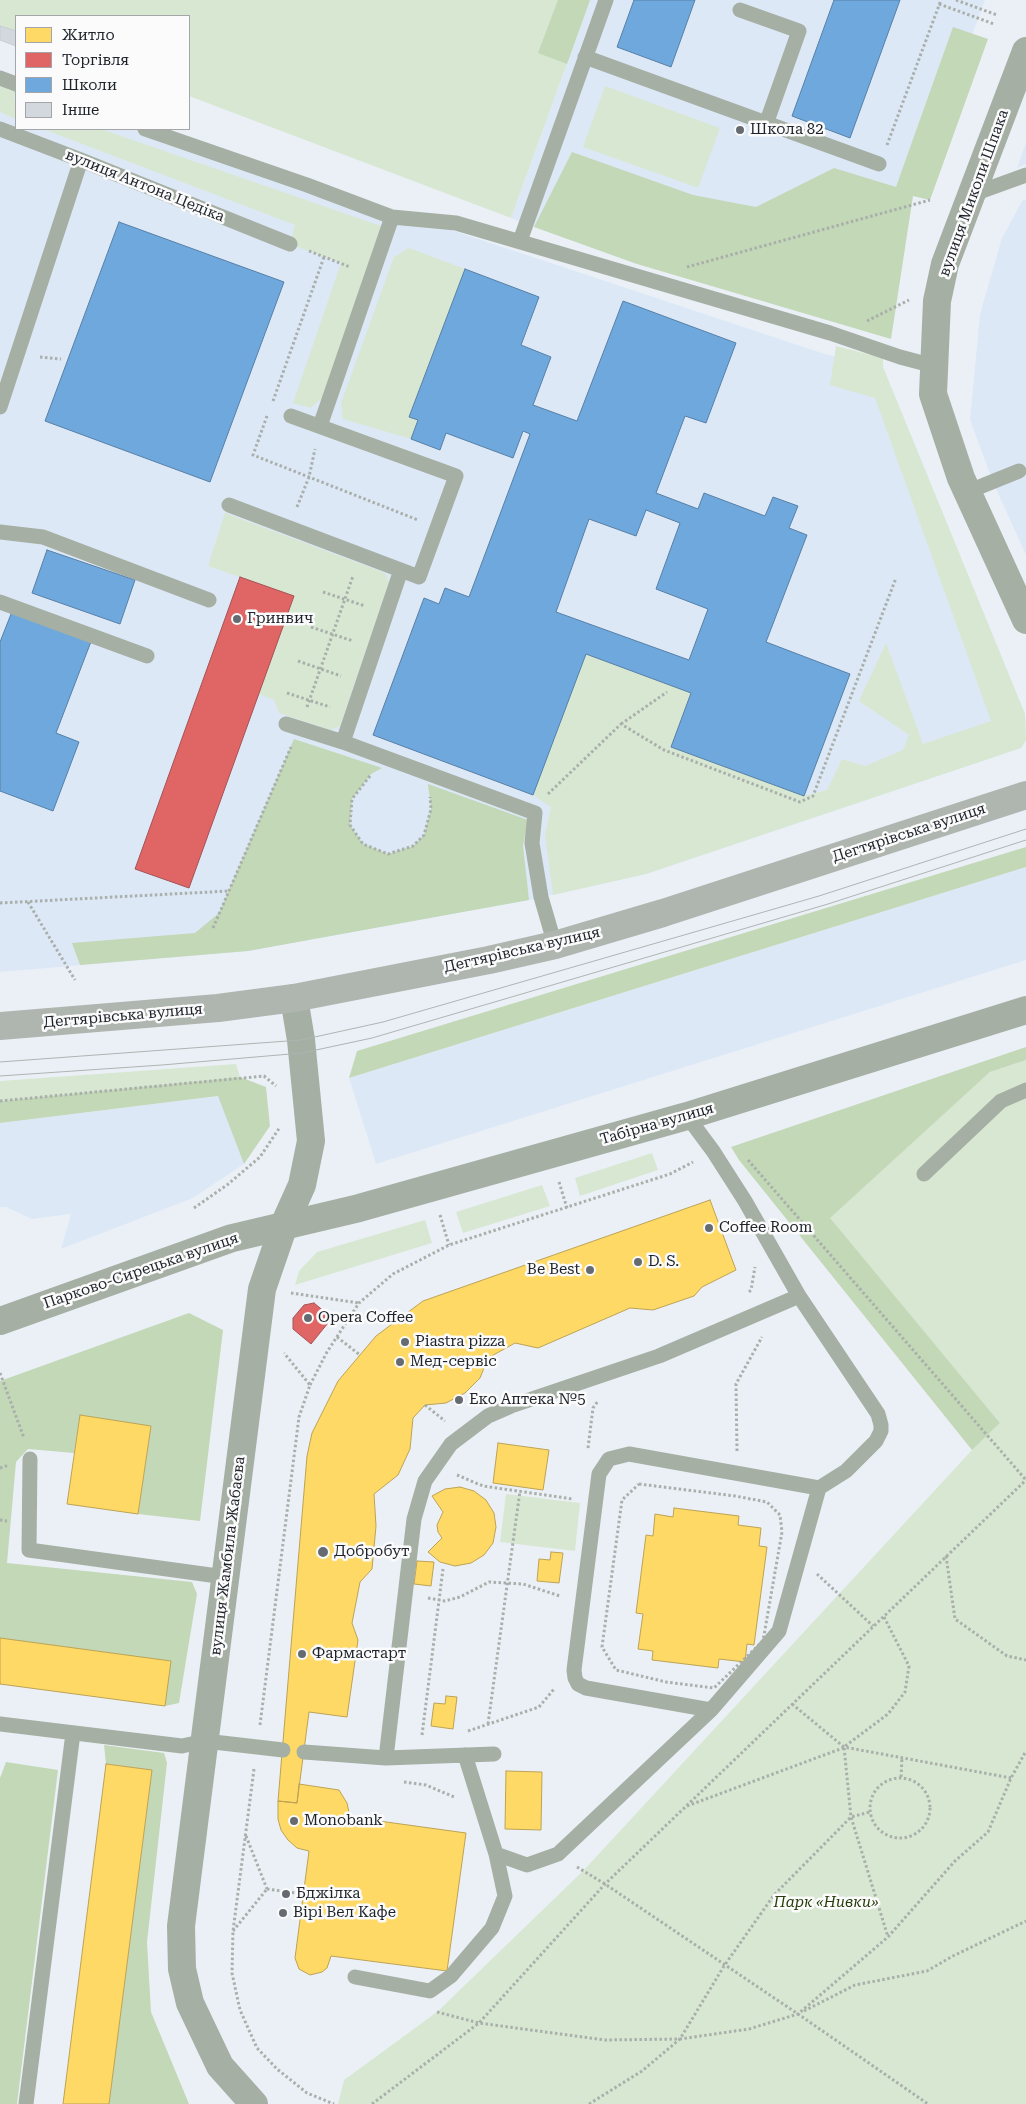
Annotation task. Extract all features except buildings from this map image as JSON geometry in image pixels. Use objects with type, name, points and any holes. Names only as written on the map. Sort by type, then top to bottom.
[{"type":"main road","name":"Дегтярівська вулиця","points":[[0,1026],[218,1008],[294,998],[489,960],[555,945],[663,913],[1026,795]]},
{"type":"street","name":"вулиця Миколи Шпака","points":[[1026,51],[945,264],[938,301],[933,394],[960,478],[1026,620]]},
{"type":"street","name":"вулиця Жамбила Жабаєва","points":[[252,2103],[220,2066],[190,2003],[182,1969],[181,1926],[262,1289],[284,1225],[302,1185],[311,1141],[301,1040],[294,998]]},
{"type":"street","name":"Табірна вулиця","points":[[284,1225],[359,1208],[687,1116],[1026,1010]]},
{"type":"street","name":"Парково-Сирецька вулиця","points":[[0,1321],[232,1238],[284,1225]]},
{"type":"lane","points":[[520,240],[606,0]]},
{"type":"lane","points":[[740,10],[799,31],[766,124]]},
{"type":"lane","points":[[585,57],[879,164]]},
{"type":"lane","points":[[0,78],[15,84]]},
{"type":"lane","name":"вулиця Антона Цедіка","points":[[0,129],[290,244]]},
{"type":"lane","points":[[148,130],[307,185],[392,217],[456,223],[520,240],[934,366]]},
{"type":"lane","points":[[0,407],[81,160]]},
{"type":"lane","points":[[970,195],[1026,175]]},
{"type":"lane","points":[[320,426],[392,217]]},
{"type":"lane","points":[[229,505],[418,577],[456,476],[291,416]]},
{"type":"lane","points":[[967,492],[1019,471]]},
{"type":"lane","points":[[0,532],[43,537],[209,600]]},
{"type":"lane","points":[[343,742],[401,570]]},
{"type":"lane","points":[[0,602],[147,656]]},
{"type":"lane","points":[[293,726],[343,742],[535,813],[532,843],[541,897],[555,945]]},
{"type":"lane","points":[[924,1174],[1001,1101],[1026,1090]]},
{"type":"lane","points":[[496,1854],[527,1865],[558,1854],[711,1710],[779,1631],[819,1488],[846,1471],[876,1441],[881,1431],[878,1414],[799,1296],[740,1193],[713,1151],[687,1116]]},
{"type":"lane","points":[[386,1758],[414,1519],[425,1481],[451,1444],[488,1416],[543,1394],[659,1356],[759,1315],[799,1296]]},
{"type":"lane","points":[[711,1710],[594,1690],[578,1684],[574,1670],[599,1474],[609,1460],[629,1454],[819,1488]]},
{"type":"lane","points":[[30,1459],[29,1550],[225,1577]]},
{"type":"lane","points":[[0,1724],[182,1746],[205,1741],[283,1750]]},
{"type":"lane","points":[[26,2104],[73,1733]]},
{"type":"lane","points":[[304,1752],[386,1758],[494,1754]]},
{"type":"lane","points":[[355,1977],[430,1991],[451,1976],[492,1928],[505,1896],[496,1854],[465,1755]]},
{"type":"path","points":[[956,0],[997,15]]},
{"type":"path","points":[[879,164],[940,2],[994,24]]},
{"type":"path","points":[[644,278],[930,200]]},
{"type":"path","points":[[290,244],[372,275]]},
{"type":"path","points":[[324,257],[253,455],[437,528]]},
{"type":"path","points":[[838,336],[909,300]]},
{"type":"path","points":[[288,528],[309,477],[320,426]]},
{"type":"path","points":[[213,928],[293,726],[309,700],[360,555]]},
{"type":"path","points":[[621,724],[664,750],[800,802],[813,796],[896,578]]},
{"type":"path","points":[[323,592],[366,606]]},
{"type":"path","points":[[311,627],[354,641]]},
{"type":"path","points":[[298,661],[341,676]]},
{"type":"path","points":[[535,813],[546,796],[621,724],[667,692]]},
{"type":"path","points":[[287,693],[330,707]]},
{"type":"path","points":[[393,760],[371,774],[352,799],[350,825],[363,844],[388,854],[414,846],[424,834],[431,809],[426,773]]},
{"type":"path","points":[[0,903],[229,891]]},
{"type":"path","points":[[28,902],[74,980]]},
{"type":"path","points":[[0,1101],[264,1076],[280,1090]]},
{"type":"path","points":[[194,1208],[260,1157],[283,1123]]},
{"type":"path","points":[[372,2104],[479,2023],[605,1884],[1026,1480],[745,1156]]},
{"type":"path","points":[[334,2104],[307,2093],[277,2069],[257,2048],[240,2010],[232,1973],[233,1931],[298,1417],[310,1385],[359,1303],[393,1274],[450,1245],[670,1174],[697,1160]]},
{"type":"path","points":[[558,1179],[567,1208]]},
{"type":"path","points":[[440,1212],[450,1245]]},
{"type":"path","points":[[735,1496],[738,1474],[736,1384],[763,1339],[759,1315],[751,1290],[755,1268],[751,1260]]},
{"type":"path","points":[[745,1295],[751,1290]]},
{"type":"path","points":[[290,1301],[291,1292],[359,1303]]},
{"type":"path","points":[[337,1337],[360,1355]]},
{"type":"path","points":[[284,1344],[283,1352],[310,1385]]},
{"type":"path","points":[[0,1373],[30,1459],[0,1468]]},
{"type":"path","points":[[587,1455],[593,1408],[606,1388],[605,1374]]},
{"type":"path","points":[[426,1405],[444,1421]]},
{"type":"path","points":[[440,1428],[444,1421],[453,1415]]},
{"type":"path","points":[[435,1466],[484,1486],[581,1500]]},
{"type":"path","points":[[639,1484],[735,1496],[767,1502],[780,1515],[782,1532],[763,1641],[714,1688],[666,1682],[616,1670],[602,1647],[622,1500],[639,1484]]},
{"type":"path","points":[[488,1724],[520,1491]]},
{"type":"path","points":[[778,1554],[799,1558],[873,1626]]},
{"type":"path","points":[[946,1556],[955,1619],[1007,1656],[1026,1660]]},
{"type":"path","points":[[422,1737],[443,1569]]},
{"type":"path","points":[[404,1594],[445,1601],[460,1597],[489,1582],[523,1584],[567,1598],[608,1603]]},
{"type":"path","points":[[686,1806],[844,1747],[888,1714],[905,1692],[909,1666],[884,1616]]},
{"type":"path","points":[[462,1733],[538,1707],[556,1687]]},
{"type":"path","points":[[792,1704],[844,1747],[1011,1778]]},
{"type":"path","points":[[388,1729],[429,1737]]},
{"type":"path","points":[[844,1747],[852,1817],[888,1937]]},
{"type":"path","points":[[798,2014],[888,1937],[955,1861],[988,1832],[1011,1778],[1026,1751]]},
{"type":"path","points":[[416,1784],[420,1757]]},
{"type":"path","points":[[901,1778],[902,1758]]},
{"type":"path","points":[[901,1778],[920,1784],[927,1792],[931,1812],[927,1824],[919,1833],[908,1838],[896,1839],[884,1834],[874,1825],[870,1812],[871,1799],[877,1788],[888,1780],[901,1778]]},
{"type":"path","points":[[397,1781],[426,1785],[454,1796],[460,1804]]},
{"type":"path","points":[[589,2104],[642,2071],[680,2039],[724,1966],[774,1895],[852,1817],[870,1812]]},
{"type":"path","points":[[245,1833],[267,1889]]},
{"type":"path","points":[[558,1854],[798,2014],[928,2104]]},
{"type":"path","points":[[267,1889],[303,1894]]},
{"type":"path","points":[[233,1931],[267,1889]]},
{"type":"path","points":[[430,1991],[437,2012],[479,2023],[606,2040],[680,2039],[749,2029],[798,2014],[855,1985],[927,1971],[952,1956],[1026,1921]]},
{"type":"shaded area","name":"Школа 82","points":[[590,0],[985,0],[913,196],[637,264],[511,218]]},
{"type":"shaded area","points":[[0,70],[15,76],[15,130],[168,130],[400,213],[825,354],[883,367],[1025,714],[1026,740],[1021,748],[646,874],[529,900],[248,951],[0,972]]},
{"type":"shaded area","points":[[1026,143],[1026,164],[1017,168]]},
{"type":"shaded area","points":[[1026,199],[1026,555],[993,482],[970,420],[980,314],[1002,238],[1022,201]]},
{"type":"shaded area","points":[[1026,867],[1026,960],[376,1164],[349,1078]]},
{"type":"shaded area","points":[[219,1096],[244,1164],[193,1198],[61,1249],[71,1214],[32,1219],[6,1207],[0,1207],[0,1123]]},
{"type":"green space","points":[[0,0],[590,0],[511,218],[190,96],[190,15],[15,15],[15,31],[0,26]]},
{"type":"green space","points":[[558,0],[590,0],[567,64],[538,53]]},
{"type":"green space","points":[[953,27],[988,39],[930,200],[913,196],[891,339],[637,264],[534,227],[572,152],[693,195],[756,207],[834,168],[896,187]]},
{"type":"green space","points":[[0,85],[15,86],[15,119],[0,112]]},
{"type":"green space","points":[[605,86],[720,128],[698,188],[583,147]]},
{"type":"green space","points":[[46,130],[104,130],[381,226],[325,396],[310,408],[293,403],[341,263],[290,244],[295,225]]},
{"type":"green space","points":[[409,248],[465,269],[409,416],[418,420],[411,439],[343,419],[341,403],[394,257]]},
{"type":"green space","points":[[836,346],[883,358],[883,367],[1025,714],[1026,740],[1021,748],[646,874],[553,895],[545,835],[551,807],[533,795],[586,654],[691,693],[671,747],[804,796],[827,790],[842,759],[865,766],[903,750],[909,735],[859,701],[886,643],[923,744],[991,721],[875,398],[830,385]]},
{"type":"green space","points":[[225,513],[385,573],[389,582],[340,726],[331,730],[279,713],[274,700],[259,694],[294,596],[208,566]]},
{"type":"green space","points":[[294,739],[382,768],[371,774],[352,799],[350,825],[363,844],[388,854],[413,846],[424,835],[431,809],[428,784],[528,820],[523,846],[529,900],[248,951],[80,965],[72,943],[195,933],[219,913]]},
{"type":"green space","points":[[1026,847],[1026,867],[349,1078],[357,1051]]},
{"type":"green space","points":[[1026,1047],[1026,1060],[990,1072],[830,1218],[1000,1423],[972,1450],[739,1160],[731,1147]]},
{"type":"green space","name":"Парк «Нивки»","points":[[1026,1060],[1026,2104],[338,2104],[344,2080],[437,2012],[583,1871],[972,1450],[1000,1423],[829,1218],[990,1072]]},
{"type":"green space","points":[[236,1064],[240,1077],[0,1101],[0,1081]]},
{"type":"green space","points":[[240,1077],[266,1087],[270,1126],[244,1164],[218,1096],[0,1123],[0,1101]]},
{"type":"green space","points":[[652,1153],[658,1170],[580,1196],[575,1178]]},
{"type":"green space","points":[[542,1185],[550,1206],[463,1233],[456,1212]]},
{"type":"green space","points":[[425,1220],[432,1243],[295,1285],[299,1271],[317,1252]]},
{"type":"green space","points":[[189,1313],[223,1330],[200,1521],[138,1514],[151,1426],[80,1415],[74,1453],[28,1449],[16,1462],[7,1563],[192,1582],[197,1594],[179,1703],[165,1706],[170,1661],[0,1638],[0,1381]]},
{"type":"green space","points":[[506,1494],[580,1503],[575,1551],[500,1542]]},
{"type":"green space","points":[[104,1745],[164,1753],[167,1763],[147,1942],[151,2012],[189,2104],[109,2104],[152,1770],[106,1764]]},
{"type":"green space","points":[[6,1762],[58,1770],[17,2104],[0,2104],[0,1778]]},
{"type":"tram line","points":[[0,1062],[301,1040],[383,1022],[819,896],[1026,829]]},
{"type":"tram line","points":[[0,1076],[302,1053],[372,1038],[828,904],[1026,840]]},
{"type":"place","name":"Школа 82","points":[[740,130]]},
{"type":"place","name":"Гринвич","points":[[237,619]]},
{"type":"place","name":"Coffee Room","points":[[709,1228]]},
{"type":"place","name":"D. S.","points":[[638,1262]]},
{"type":"place","name":"Be Best","points":[[590,1270]]},
{"type":"place","name":"Opera Coffee","points":[[308,1318]]},
{"type":"place","name":"Piastra pizza","points":[[405,1342]]},
{"type":"place","name":"Мед-сервіс","points":[[400,1362]]},
{"type":"place","name":"Еко Аптека №5","points":[[459,1400]]},
{"type":"place","name":"Добробут","points":[[323,1552]]},
{"type":"place","name":"Фармастарт","points":[[302,1654]]},
{"type":"place","name":"Monobank","points":[[294,1821]]},
{"type":"place","name":"Бджілка","points":[[286,1894]]},
{"type":"place","name":"Вірі Вел Кафе","points":[[283,1913]]}]
